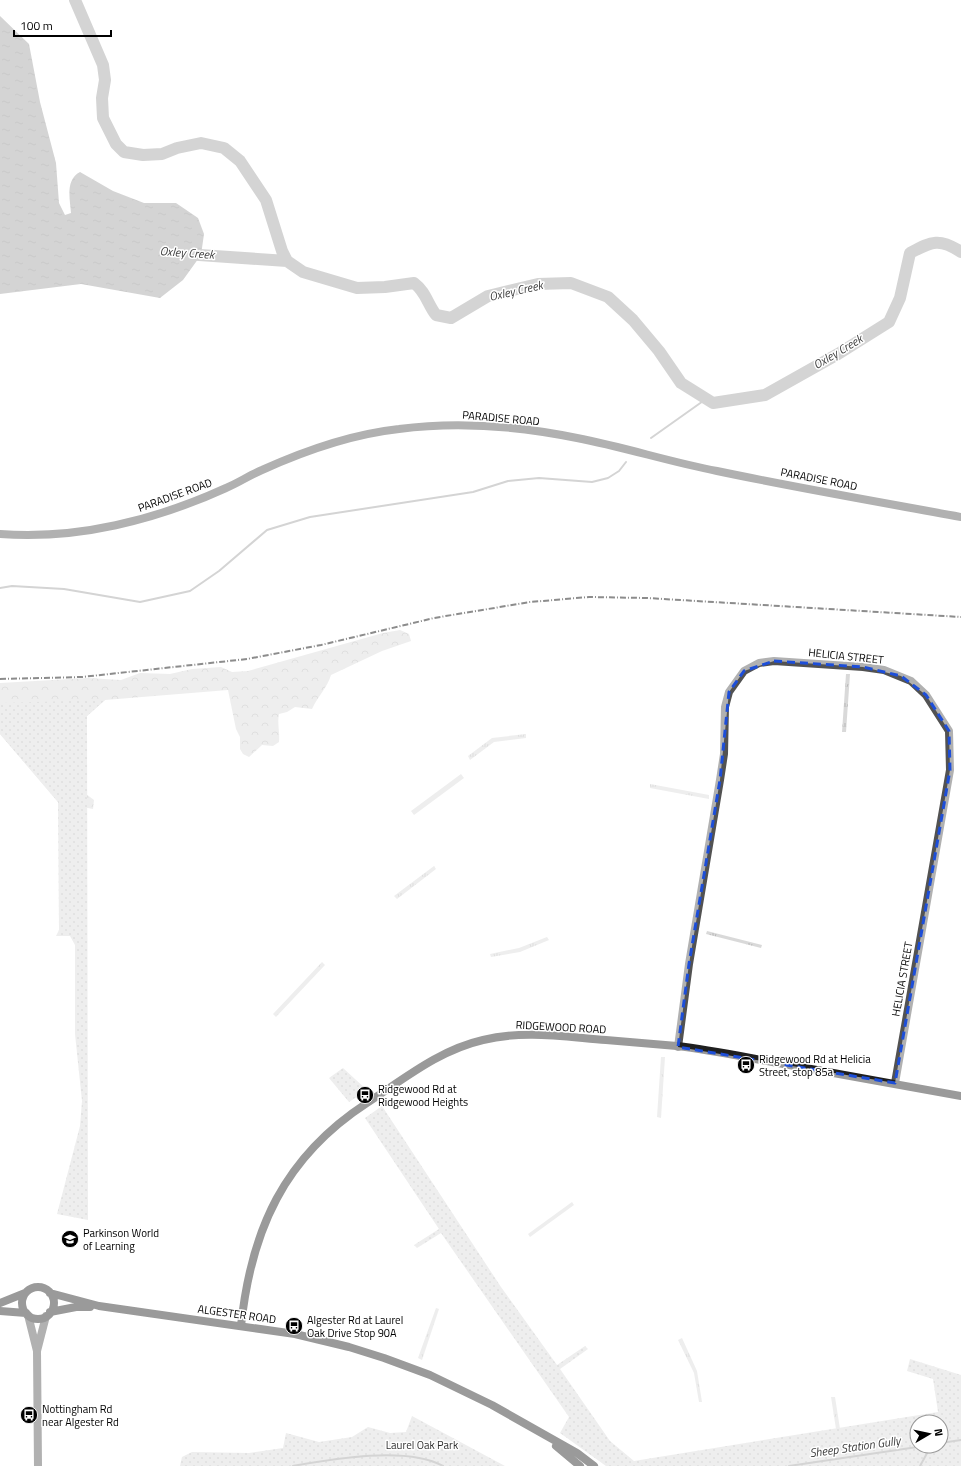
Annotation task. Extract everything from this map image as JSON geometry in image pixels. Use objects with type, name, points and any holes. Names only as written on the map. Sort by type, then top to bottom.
[{"type":"main road","name":"RIDGEWOOD ROAD","points":[[241,1326],[248,1280],[262,1228],[286,1182],[318,1142],[339,1122],[419,1068],[464,1045],[507,1036],[540,1035],[678,1046],[895,1083],[961,1096]]},
{"type":"main road","points":[[0,1303],[38,1287],[43,1288],[50,1293],[54,1303],[48,1314],[37,1318],[27,1314],[0,1311]]},
{"type":"main road","points":[[25,1293],[22,1303],[27,1314]]},
{"type":"main road","name":"ALGESTER ROAD","points":[[50,1293],[99,1306],[314,1338],[384,1358],[464,1390],[518,1419],[542,1435],[577,1454],[594,1466]]},
{"type":"main road","name":"ALGESTER ROAD","points":[[48,1314],[76,1307],[99,1306]]},
{"type":"main road","name":"ALGESTER ROAD","points":[[542,1435],[580,1466]]},
{"type":"street","name":"PARADISE ROAD","points":[[0,534],[39,535],[67,533],[148,518],[224,489],[261,470],[335,443],[367,434],[400,428],[458,424],[530,430],[577,438],[715,471],[961,517]]},
{"type":"street","name":"HELICIA STREET","points":[[678,1046],[689,964],[724,754],[725,707],[729,692],[744,671],[759,663],[774,661],[848,665],[884,670],[910,681],[926,695],[949,731],[950,751],[950,770],[895,1083]]},
{"type":"street","points":[[27,1314],[37,1351],[38,1466]]},
{"type":"street","points":[[37,1351],[48,1314]]},
{"type":"highlighted area","points":[[774,661],[863,667],[901,676],[926,695],[949,731],[950,770],[895,1083],[678,1047],[689,964],[720,780],[729,692],[744,671]]},
{"type":"green space","points":[[400,630],[409,634],[411,641],[382,651],[331,675],[312,709],[295,707],[287,712],[279,714],[279,742],[273,746],[262,745],[249,757],[243,754],[240,749],[240,737],[236,729],[228,690],[105,700],[87,716],[86,794],[94,800],[93,809],[58,802],[0,734],[0,683],[88,678],[121,680],[140,673],[170,674],[192,669],[221,667],[232,672],[248,671],[383,633]]},
{"type":"green space","points":[[846,674],[850,674],[846,732],[842,732]]},
{"type":"green space","points":[[105,700],[87,716],[88,1220],[57,1214],[80,1126],[82,1101],[75,1034],[75,945],[70,936],[56,936],[59,930],[58,802],[0,734],[0,703]]},
{"type":"green space","points":[[526,734],[526,738],[494,742],[470,760],[468,756],[492,738]]},
{"type":"green space","points":[[461,774],[464,778],[414,815],[411,811]]},
{"type":"green space","points":[[650,784],[709,795],[709,799],[650,788]]},
{"type":"green space","points":[[434,866],[436,869],[397,899],[394,896]]},
{"type":"green space","points":[[707,931],[762,945],[761,948],[706,934]]},
{"type":"green space","points":[[547,937],[549,940],[520,952],[491,957],[490,954],[519,948]]},
{"type":"green space","points":[[322,962],[325,965],[276,1017],[273,1014]]},
{"type":"green space","points":[[661,1057],[665,1057],[661,1118],[657,1117]]},
{"type":"green space","points":[[343,1068],[367,1090],[349,1102],[329,1078]]},
{"type":"green space","points":[[382,1106],[501,1287],[557,1365],[585,1346],[588,1349],[560,1369],[610,1441],[634,1461],[909,1417],[909,1454],[949,1454],[949,1414],[926,1414],[938,1412],[933,1379],[907,1371],[910,1359],[961,1375],[961,1466],[606,1466],[560,1433],[569,1417],[441,1233],[417,1248],[414,1245],[439,1229],[365,1118]]},
{"type":"green space","points":[[572,1202],[574,1205],[530,1237],[528,1234]]},
{"type":"green space","points":[[436,1308],[439,1309],[422,1360],[418,1358]]},
{"type":"green space","points":[[682,1338],[697,1371],[702,1402],[699,1402],[694,1373],[678,1340]]},
{"type":"green space","points":[[831,1397],[835,1397],[840,1429],[836,1429]]},
{"type":"green space","name":"Laurel Oak Park","points":[[412,1416],[505,1466],[180,1466],[182,1457],[192,1452],[249,1453],[283,1448],[286,1433],[319,1442],[352,1437],[368,1427],[390,1433],[406,1432]]},
{"type":"water","points":[[0,16],[29,44],[40,102],[56,163],[59,203],[65,215],[71,213],[69,196],[70,185],[75,175],[80,172],[113,191],[144,203],[176,203],[198,218],[204,234],[201,255],[183,280],[160,298],[81,284],[0,294]]},
{"type":"waterway","points":[[75,0],[103,65],[105,80],[102,98],[103,118],[116,144],[124,152],[143,155],[162,154],[177,148],[201,143],[224,148],[240,161],[266,200],[282,251],[287,261]]},
{"type":"waterway","name":"Oxley Creek","points":[[185,254],[287,261],[303,272],[357,288],[385,287],[414,283],[424,294],[436,315],[451,318],[488,296],[538,284],[571,283],[608,297],[633,320],[659,351],[681,383],[713,403],[765,395],[838,354],[889,322],[900,298],[910,253],[924,246],[935,243],[947,244],[961,252]]},
{"type":"waterway","points":[[651,438],[706,399]]},
{"type":"waterway","points":[[0,588],[12,586],[64,589],[140,602],[190,591],[219,571],[267,530],[310,517],[473,492],[508,481],[539,478],[592,482],[608,478],[619,471],[626,462]]},
{"type":"waterway","name":"Sheep Station Gully","points":[[949,1442],[961,1440]]},
{"type":"waterway","name":"Sheep Station Gully","points":[[789,1466],[909,1448]]},
{"type":"waterway","points":[[920,1466],[927,1454]]},
{"type":"waterway","name":"Sheep Station Gully","points":[[293,1466],[328,1460],[390,1455],[428,1460],[443,1466]]},
{"type":"railway","points":[[0,679],[82,677],[247,659],[321,645],[434,618],[530,602],[589,597],[647,598],[961,617]]},
{"type":"place","name":"Ridgewood Rd at Helicia Street, stop 85a","points":[[746,1065]]},
{"type":"place","name":"Ridgewood Rd at Ridgewood Heights","points":[[365,1095]]},
{"type":"place","name":"Parkinson World of Learning","points":[[70,1239]]},
{"type":"place","name":"Algester Rd at Laurel Oak Drive Stop 90A","points":[[294,1326]]},
{"type":"place","name":"Nottingham Rd near Algester Rd","points":[[29,1415]]}]
